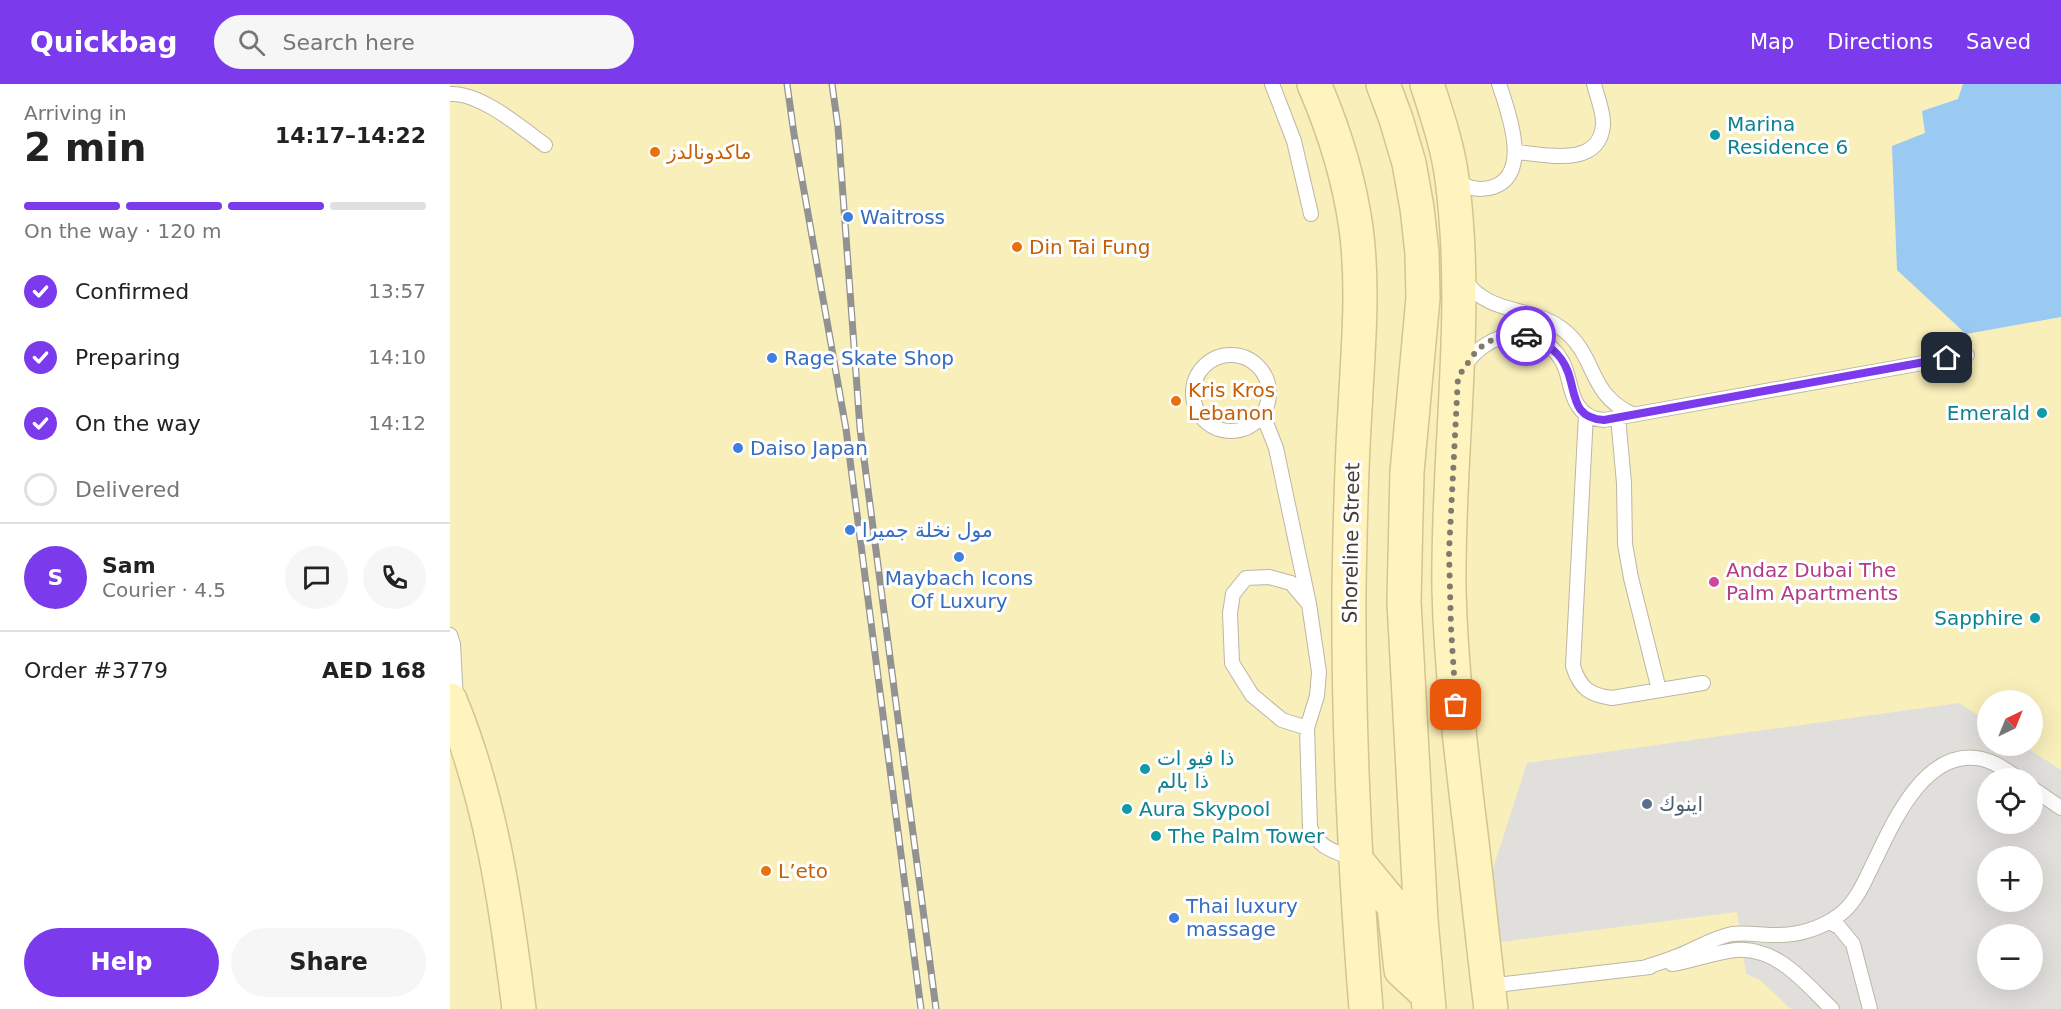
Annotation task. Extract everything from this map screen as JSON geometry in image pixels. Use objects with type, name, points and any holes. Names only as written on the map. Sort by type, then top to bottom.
[{"type":"main road","name":"Shoreline Street","points":[[1314,84],[1338,148],[1349,188],[1360,268],[1349,587],[1350,746],[1366,1009]]},
{"type":"main road","points":[[1383,84],[1409,163],[1422,253],[1421,332],[1407,472],[1404,602],[1421,920],[1428,1002]]},
{"type":"main road","points":[[1427,84],[1441,129],[1452,177],[1460,272],[1458,377],[1449,552],[1451,628],[1456,705],[1490,997]]},
{"type":"main road","points":[[453,708],[484,803],[498,862],[519,1009]]},
{"type":"main road","points":[[1356,860],[1394,906],[1401,970],[1428,1002]]},
{"type":"lane","points":[[1272,84],[1294,141],[1311,214]]},
{"type":"lane","points":[[1452,177],[1463,186],[1478,190],[1493,187],[1505,179],[1513,167],[1516,152],[1499,84]]},
{"type":"lane","points":[[1516,152],[1572,157],[1584,153],[1593,146],[1600,136],[1603,125],[1594,84]]},
{"type":"lane","points":[[450,94],[458,93],[484,104],[545,144]]},
{"type":"lane","points":[[1460,272],[1478,295],[1491,303],[1547,319],[1566,332],[1580,347],[1599,387],[1625,415],[1625,544],[1631,578],[1659,690]]},
{"type":"lane","points":[[1458,377],[1477,350],[1488,342],[1514,334],[1527,336],[1552,348],[1561,358],[1567,370],[1578,406],[1594,419],[1604,420],[1967,355]]},
{"type":"lane","points":[[1263,415],[1244,429],[1232,432],[1210,425],[1201,417],[1195,406],[1194,383],[1199,372],[1209,362],[1220,357],[1234,355],[1258,366],[1265,377],[1269,390],[1268,403],[1263,415],[1276,448],[1308,604],[1319,672],[1317,696],[1307,728],[1310,826],[1315,839],[1324,846],[1356,860]]},
{"type":"lane","points":[[1586,414],[1573,666],[1577,679],[1586,690],[1599,696],[1612,698],[1703,683]]},
{"type":"lane","points":[[1307,728],[1282,720],[1252,696],[1232,663],[1230,613],[1233,594],[1246,578],[1269,577],[1292,583],[1308,604]]},
{"type":"lane","points":[[450,635],[453,644],[453,708]]},
{"type":"lane","points":[[1643,968],[1679,956],[1713,939],[1732,934],[1792,934],[1811,930],[1829,922],[1839,916],[1854,900],[1892,826],[1925,778],[1936,767],[1951,760],[1967,758],[1983,759],[2003,768]]},
{"type":"lane","points":[[2043,796],[2061,808]]},
{"type":"lane","points":[[1829,922],[1839,927],[1853,944],[1870,1009]]},
{"type":"lane","points":[[1490,997],[1690,961],[1734,950],[1748,950],[1775,958],[1787,966],[1832,1009]]},
{"type":"sand","points":[[450,84],[1963,84],[1958,99],[1922,111],[1966,334],[2061,317],[2061,1009],[450,1009]]},
{"type":"shaded area","points":[[1959,703],[1977,715],[1977,756],[2039,756],[2061,770],[2061,1009],[1791,1009],[1760,980],[1746,974],[1737,912],[1501,942],[1491,875],[1527,763]]},
{"type":"water","points":[[1963,84],[2061,84],[2061,317],[1966,334],[1897,270],[1892,146],[1925,133],[1922,111],[1958,99]]},
{"type":"railway","points":[[787,84],[846,429],[921,1009]]},
{"type":"railway","points":[[832,84],[838,127],[860,428],[936,1009]]},
{"type":"way so far","points":[[1456,705],[1449,552],[1458,377],[1468,360],[1488,342],[1514,334],[1526,336]]},
{"type":"place","name":"Marina Residence 6","points":[[1715,135]]},
{"type":"place","name":"ماكدونالدز","points":[[655,152]]},
{"type":"place","name":"Waitross","points":[[848,217]]},
{"type":"place","name":"Din Tai Fung","points":[[1017,247]]},
{"type":"place","name":"Rage Skate Shop","points":[[772,358]]},
{"type":"place","name":"Kris Kros Lebanon","points":[[1176,401]]},
{"type":"place","name":"Emerald","points":[[2042,413]]},
{"type":"place","name":"Daiso Japan","points":[[738,448]]},
{"type":"place","name":"مول نخلة جميرا","points":[[850,530]]},
{"type":"place","name":"Maybach Icons Of Luxury","points":[[959,557]]},
{"type":"place","name":"Andaz Dubai The Palm Apartments","points":[[1714,582]]},
{"type":"place","name":"Sapphire","points":[[2035,618]]},
{"type":"place","name":"ذا فيو ات ذا بالم","points":[[1145,769]]},
{"type":"place","name":"اينوك","points":[[1647,804]]},
{"type":"place","name":"Aura Skypool","points":[[1127,809]]},
{"type":"place","name":"The Palm Tower","points":[[1156,836]]},
{"type":"place","name":"L’eto","points":[[766,871]]},
{"type":"place","name":"Thai luxury massage","points":[[1174,918]]},
{"type":"route","points":[[1526,336],[1552,348],[1561,358],[1567,370],[1578,406],[1594,419],[1604,420],[1947,358]]}]
